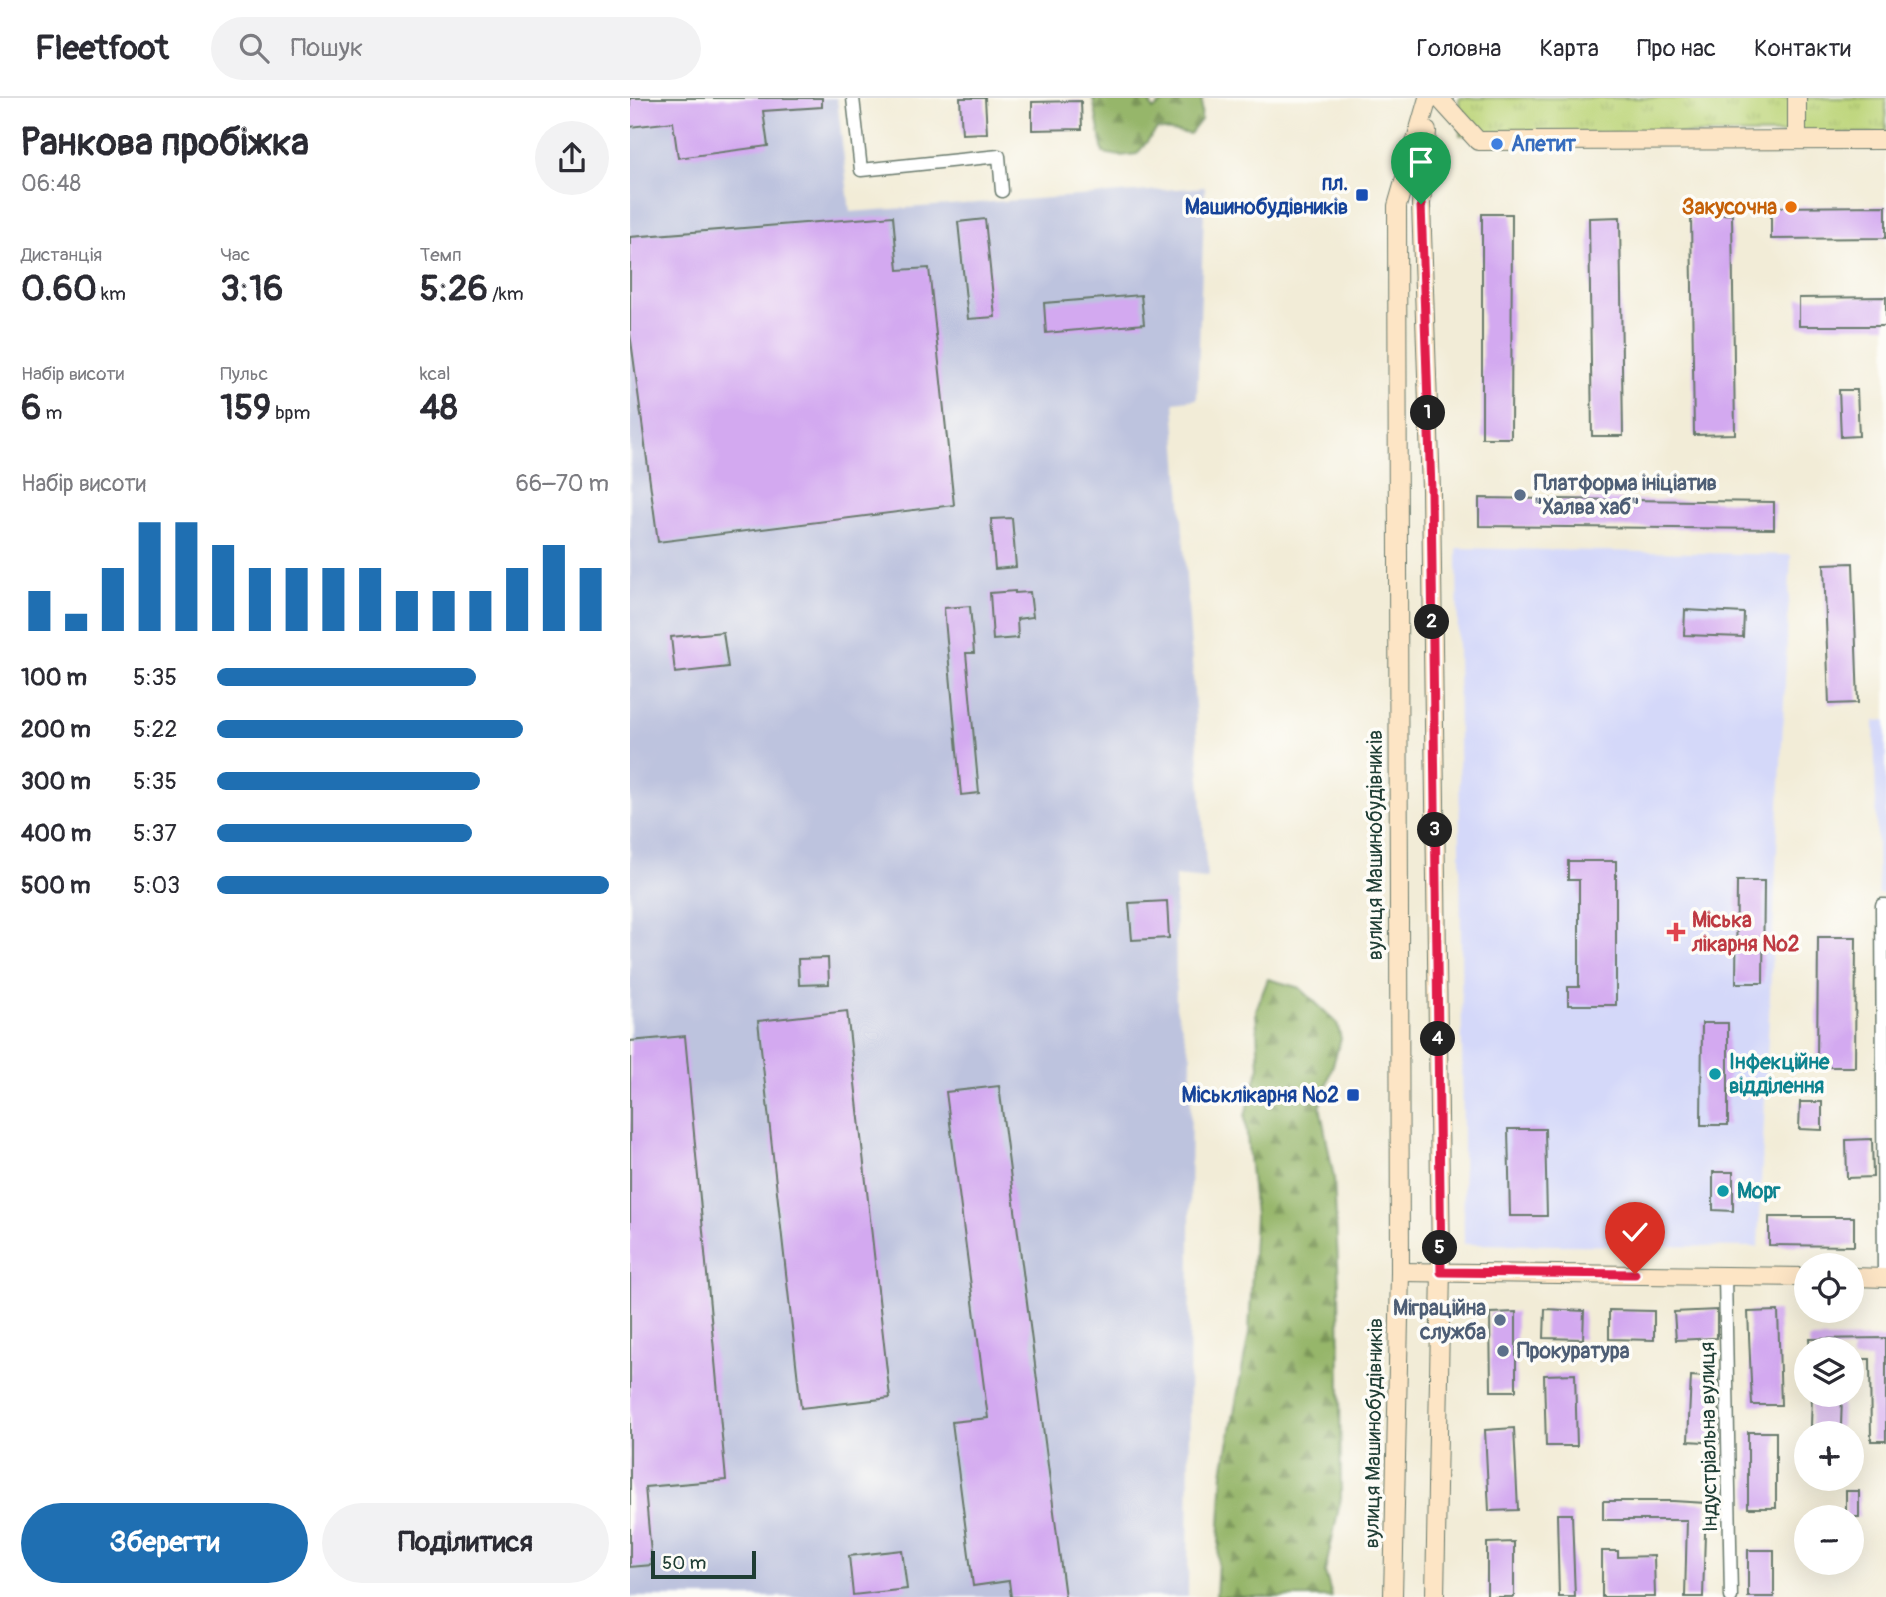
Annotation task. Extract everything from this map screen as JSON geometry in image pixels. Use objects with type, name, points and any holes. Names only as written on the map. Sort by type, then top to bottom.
[{"type":"street","points":[[853,98],[861,170],[999,156],[1002,191]]},
{"type":"street","name":"вулиця Машинобудівників","points":[[1393,1597],[1400,1272],[1397,206],[1429,98]]},
{"type":"street","name":"вулиця Машинобудівників","points":[[1429,98],[1421,204],[1431,490],[1441,1272],[1435,1597]]},
{"type":"street","points":[[1439,98],[1478,141],[1886,140]]},
{"type":"street","points":[[1797,98],[1797,141]]},
{"type":"street","points":[[1864,1277],[1885,1278],[1884,905]]},
{"type":"street","points":[[1400,1272],[1794,1277]]},
{"type":"street","name":"Індустріальна вулиця","points":[[1725,1275],[1731,1597]]},
{"type":"shaded area","points":[[630,98],[837,98],[850,212],[1205,187],[1197,399],[1174,402],[1207,879],[1175,876],[1176,1008],[1191,1056],[1188,1597],[630,1597]]},
{"type":"shaded area","name":"Міська лікарня №2","points":[[1457,548],[1791,555],[1758,1247],[1464,1244]],"holes":[[[1616,861],[1616,1005],[1568,1005],[1568,987],[1579,987],[1579,880],[1568,880]],[[1737,881],[1764,882],[1762,983],[1736,983]],[[1702,1023],[1728,1023],[1727,1125],[1701,1125]],[[1713,1172],[1733,1172],[1732,1210],[1714,1210]]]},
{"type":"shaded area","points":[[1886,720],[1886,894],[1878,894],[1874,721]]},
{"type":"green space","points":[[1093,98],[1148,98],[1153,110],[1169,98],[1202,98],[1201,120],[1190,134],[1157,129],[1137,154],[1120,156],[1103,153]]},
{"type":"green space","points":[[1459,98],[1886,98],[1886,133],[1460,135]]},
{"type":"green space","points":[[1268,979],[1300,988],[1337,1023],[1341,1039],[1320,1106],[1334,1178],[1339,1284],[1341,1498],[1325,1572],[1332,1597],[1216,1597],[1223,1472],[1249,1333],[1255,1216],[1245,1116],[1259,1067],[1256,1010]]},
{"type":"building","points":[[630,98],[822,98],[822,107],[763,111],[768,146],[678,158],[673,122],[630,127]]},
{"type":"building","points":[[960,98],[985,98],[987,133],[962,134]]},
{"type":"building","points":[[1081,101],[1082,129],[1032,130],[1032,102]]},
{"type":"building","points":[[1886,206],[1886,238],[1771,239],[1771,207]]},
{"type":"building","points":[[1482,214],[1512,214],[1511,438],[1482,438]]},
{"type":"building","points":[[1732,214],[1735,434],[1694,435],[1691,215]]},
{"type":"building","points":[[893,216],[898,270],[929,268],[954,505],[658,542],[630,333],[630,237]]},
{"type":"building","points":[[1620,217],[1623,436],[1592,436],[1589,218]]},
{"type":"building","points":[[985,219],[995,317],[968,319],[958,222]]},
{"type":"building","points":[[1141,295],[1144,324],[1046,333],[1044,303]]},
{"type":"building","points":[[1886,297],[1886,326],[1799,326],[1799,298]]},
{"type":"building","points":[[1839,390],[1857,390],[1859,436],[1841,437]]},
{"type":"building","points":[[1479,498],[1774,502],[1774,529],[1479,526]]},
{"type":"building","points":[[1012,518],[1016,567],[995,569],[991,519]]},
{"type":"building","points":[[1853,563],[1858,703],[1829,704],[1824,564]]},
{"type":"building","points":[[1030,592],[1033,617],[1017,619],[1018,638],[993,640],[990,593]]},
{"type":"building","points":[[970,606],[974,653],[966,653],[979,793],[961,795],[944,608]]},
{"type":"building","points":[[1685,610],[1744,613],[1743,637],[1684,635]]},
{"type":"building","points":[[723,632],[728,667],[675,673],[671,637]]},
{"type":"building","points":[[1568,861],[1616,861],[1616,1005],[1568,1005],[1568,987],[1579,987],[1579,880],[1568,880]]},
{"type":"building","points":[[1737,881],[1764,881],[1763,983],[1736,983]]},
{"type":"building","points":[[1167,901],[1169,938],[1132,940],[1129,903]]},
{"type":"building","points":[[1818,937],[1856,937],[1855,1067],[1817,1067]]},
{"type":"building","points":[[828,958],[829,984],[799,985],[798,959]]},
{"type":"building","points":[[847,1011],[890,1398],[801,1408],[758,1021]]},
{"type":"building","name":"Інфекційне відділення","points":[[1702,1023],[1728,1023],[1728,1125],[1701,1125]]},
{"type":"building","points":[[685,1036],[726,1480],[645,1487],[652,1565],[630,1567],[630,1041]]},
{"type":"building","points":[[999,1086],[1065,1597],[1011,1597],[1009,1581],[973,1586],[952,1422],[988,1418],[946,1092]]},
{"type":"building","points":[[1800,1102],[1822,1102],[1822,1130],[1799,1129]]},
{"type":"building","points":[[1508,1129],[1545,1129],[1547,1216],[1510,1216]]},
{"type":"building","points":[[1872,1139],[1873,1177],[1847,1178],[1846,1140]]},
{"type":"building","name":"Морг","points":[[1713,1172],[1733,1172],[1733,1211],[1713,1210]]},
{"type":"building","points":[[1769,1217],[1854,1217],[1854,1246],[1769,1245]]},
{"type":"building","points":[[1545,1309],[1584,1311],[1583,1339],[1544,1338]]},
{"type":"building","points":[[1609,1310],[1654,1311],[1654,1340],[1609,1339]]},
{"type":"building","points":[[1717,1310],[1717,1338],[1676,1340],[1674,1312]]},
{"type":"building","points":[[1778,1311],[1781,1405],[1752,1405],[1748,1312]]},
{"type":"building","points":[[1516,1312],[1516,1391],[1491,1391],[1490,1313]]},
{"type":"building","points":[[1864,1338],[1886,1338],[1886,1441],[1871,1441],[1870,1359],[1864,1359]]},
{"type":"building","points":[[1575,1374],[1577,1446],[1546,1446],[1544,1375]]},
{"type":"building","points":[[1691,1376],[1718,1378],[1719,1443],[1688,1441]]},
{"type":"building","points":[[1812,1407],[1842,1407],[1841,1421],[1811,1421]]},
{"type":"building","points":[[1514,1428],[1518,1510],[1489,1511],[1485,1430]]},
{"type":"building","points":[[1748,1432],[1776,1432],[1776,1508],[1748,1508]]},
{"type":"building","points":[[1846,1491],[1859,1491],[1859,1505],[1846,1505]]},
{"type":"building","points":[[1603,1501],[1706,1503],[1703,1597],[1685,1597],[1687,1520],[1603,1520]]},
{"type":"building","points":[[1557,1514],[1572,1514],[1575,1597],[1559,1597]]},
{"type":"building","points":[[1514,1542],[1514,1597],[1487,1597],[1487,1543]]},
{"type":"building","points":[[902,1550],[907,1589],[853,1595],[849,1556]]},
{"type":"building","points":[[1748,1550],[1774,1550],[1774,1597],[1748,1597]]},
{"type":"building","points":[[1602,1551],[1618,1551],[1618,1557],[1654,1556],[1655,1597],[1602,1597]]},
{"type":"place","name":"Апетит","points":[[1497,144]]},
{"type":"place","name":"пл. Машинобудівників","points":[[1362,195]]},
{"type":"place","name":"Закусочна","points":[[1791,207]]},
{"type":"place","name":"Платформа ініціатив \"Халва хаб\"","points":[[1520,495]]},
{"type":"place","name":"Міська лікарня №2","points":[[1676,932]]},
{"type":"place","name":"Інфекційне відділення","points":[[1715,1074]]},
{"type":"place","name":"Міськлікарня №2","points":[[1353,1095]]},
{"type":"place","name":"Морг","points":[[1723,1191]]},
{"type":"place","name":"Міграційна служба","points":[[1500,1320]]},
{"type":"place","name":"Прокуратура","points":[[1503,1351]]},
{"type":"route","points":[[1421,204],[1431,490],[1441,1272],[1635,1274]]}]
